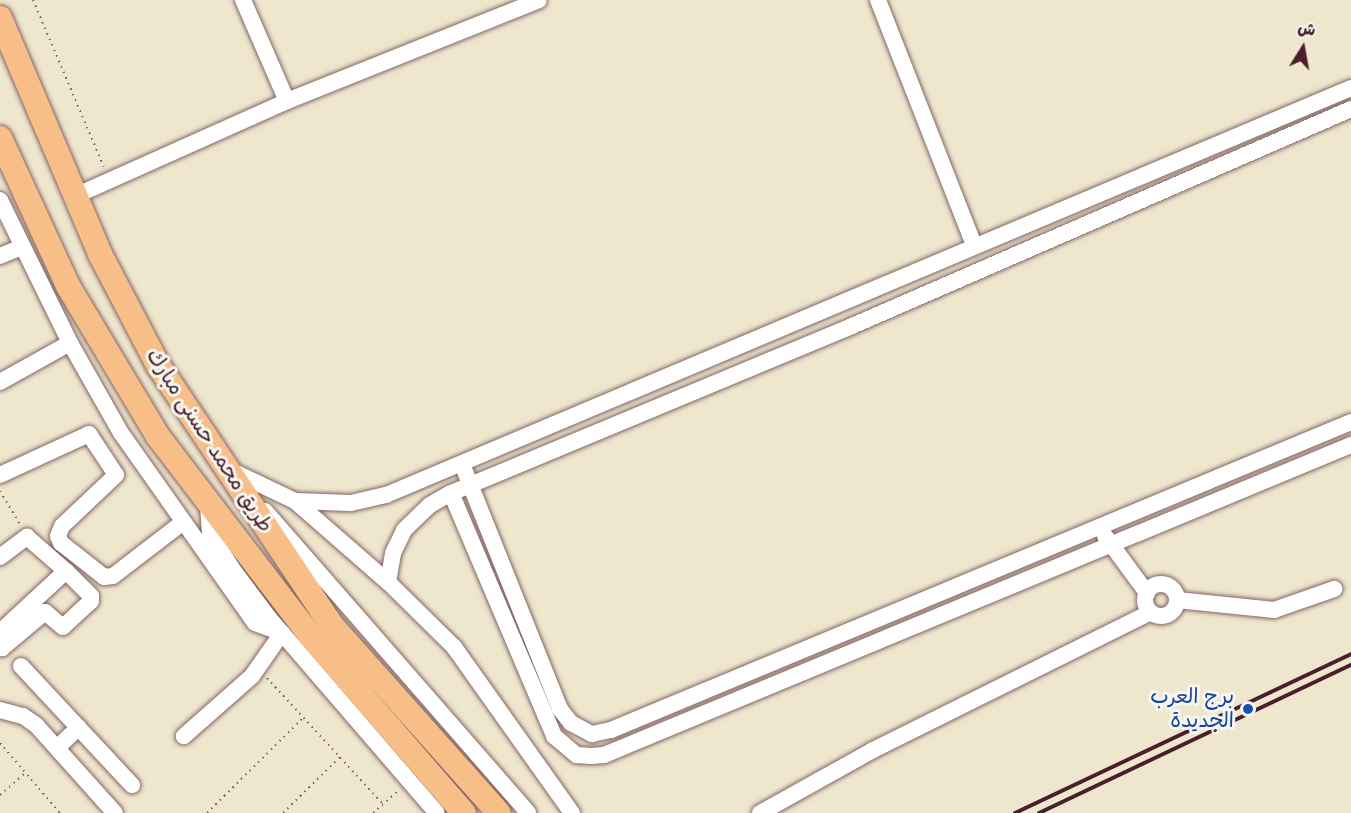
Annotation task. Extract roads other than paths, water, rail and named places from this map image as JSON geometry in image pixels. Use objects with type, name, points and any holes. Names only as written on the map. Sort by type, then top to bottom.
[{"type":"highway","name":"طريق محمد حسنى مبارك","points":[[0,18],[75,196],[137,328],[226,469],[333,627],[499,813]]},
{"type":"highway","name":"طريق محمد حسنى مبارك","points":[[0,138],[69,286],[111,362],[208,505],[314,640],[464,813]]},
{"type":"street","points":[[243,0],[286,101]]},
{"type":"street","points":[[75,196],[286,101],[507,6],[539,0]]},
{"type":"street","points":[[878,0],[974,245]]},
{"type":"street","points":[[295,501],[351,503],[372,500],[1351,88]]},
{"type":"street","points":[[388,582],[393,553],[404,530],[429,505],[451,493],[852,326],[1351,109]]},
{"type":"street","points":[[0,200],[21,247],[70,343],[121,433],[255,623],[282,633]]},
{"type":"street","points":[[1041,217],[1051,240]]},
{"type":"street","points":[[0,256],[21,247]]},
{"type":"street","points":[[840,302],[852,326]]},
{"type":"street","points":[[0,382],[70,343]]},
{"type":"street","points":[[710,357],[720,381]]},
{"type":"street","points":[[462,464],[560,709],[571,723],[592,734],[611,730],[1351,422]]},
{"type":"street","points":[[0,474],[89,434],[116,475],[60,529],[61,543],[107,578],[183,522]]},
{"type":"street","points":[[1297,444],[1306,463]]},
{"type":"street","points":[[451,493],[546,721],[565,748],[577,755],[591,756],[636,741],[1351,445]]},
{"type":"street","points":[[226,469],[295,501],[388,582],[475,672],[572,813]]},
{"type":"street","points":[[241,491],[294,540],[528,813]]},
{"type":"street","points":[[208,505],[210,533],[219,551],[282,633],[437,813]]},
{"type":"street","points":[[1098,526],[1147,593]]},
{"type":"street","points":[[0,645],[2,648],[44,612],[63,627],[91,601],[91,596],[66,571],[27,537],[2,551]]},
{"type":"street","points":[[0,632],[66,571]]},
{"type":"street","points":[[1151,612],[1145,603],[1147,593],[1153,586],[1166,585],[1177,600],[1274,610],[1334,590]]},
{"type":"street","points":[[760,813],[873,750],[1151,612],[1165,615],[1173,609],[1177,600]]},
{"type":"street","points":[[184,736],[258,669],[282,633]]},
{"type":"street","points":[[21,666],[132,785]]},
{"type":"street","points":[[0,710],[22,716],[57,748],[115,813]]},
{"type":"street","points":[[57,748],[79,727]]},
{"type":"railway","points":[[1015,813],[1351,654]]},
{"type":"railway","points":[[1039,813],[1351,665]]},
{"type":"place","name":"برج العرب الجديدة","points":[[1248,709]]}]
